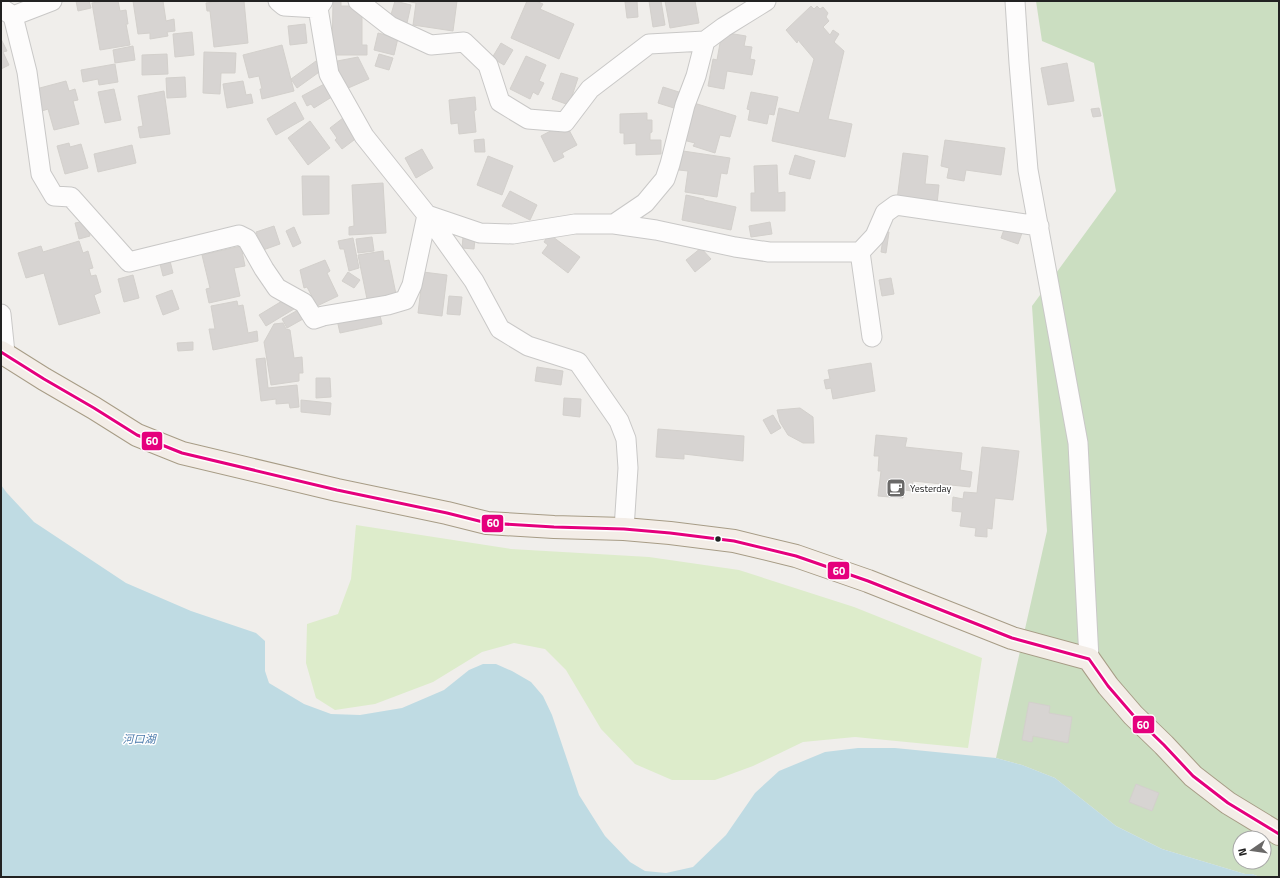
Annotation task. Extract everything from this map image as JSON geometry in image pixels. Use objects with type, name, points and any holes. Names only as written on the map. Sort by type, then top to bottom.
[{"type":"main road","points":[[3,352],[44,380],[94,408],[137,435],[182,453],[337,490],[487,523],[554,527],[624,528],[734,541],[796,556],[868,581],[1012,638],[1089,659],[1108,686],[1133,715],[1193,776],[1228,803],[1279,834]]},
{"type":"street","points":[[52,1],[7,12],[27,72],[41,174],[54,196],[71,197],[129,262],[239,235],[247,239],[277,288],[304,304],[314,319],[323,316],[388,305],[405,300],[412,285],[427,215]]},
{"type":"street","points":[[278,1],[284,6],[320,5],[329,74],[364,136],[427,215],[474,281],[500,329],[528,346],[578,362],[619,421],[626,439],[628,468],[624,528]]},
{"type":"street","points":[[358,1],[390,26],[431,45],[464,42],[488,65],[500,102],[528,119],[565,122],[590,89],[649,44],[706,41],[724,27],[766,1]]},
{"type":"street","points":[[1015,1],[1028,170],[1078,442],[1089,659]]},
{"type":"street","points":[[614,224],[645,203],[665,179],[685,106],[696,76],[706,41]]},
{"type":"street","points":[[427,215],[480,234],[513,234],[575,224],[614,224],[656,230],[735,247],[769,252],[860,252],[875,236],[885,213],[896,205],[1039,226]]},
{"type":"street","points":[[860,252],[872,337]]},
{"type":"street","points":[[1,314],[3,352]]},
{"type":"green space","points":[[1036,1],[1279,1],[1279,877],[1260,877],[1252,874],[1245,874],[1162,849],[1116,826],[1055,778],[1022,765],[996,758],[1047,531],[1032,306],[1116,191],[1094,63],[1042,41]]},
{"type":"green space","points":[[356,525],[511,549],[649,557],[739,570],[854,607],[982,658],[968,748],[855,737],[803,742],[753,766],[715,780],[672,780],[635,764],[601,729],[566,670],[545,649],[514,643],[482,652],[433,682],[375,704],[335,710],[316,698],[306,663],[307,624],[338,614],[351,579]]},
{"type":"water","name":"河口湖","points":[[1,485],[34,522],[126,583],[191,611],[256,633],[265,641],[265,671],[269,683],[304,704],[331,714],[360,715],[402,708],[444,690],[469,670],[483,664],[496,664],[531,682],[543,696],[552,715],[579,795],[605,836],[630,862],[645,871],[666,873],[693,867],[726,835],[755,793],[779,771],[825,752],[858,748],[895,748],[996,758],[1022,765],[1055,778],[1116,826],[1162,849],[1245,874],[1252,874],[1260,877],[1,877]]},
{"type":"building","points":[[76,1],[89,1],[91,8],[78,11]]},
{"type":"building","points":[[118,1],[120,11],[126,10],[128,24],[126,24],[130,45],[100,50],[92,3]]},
{"type":"building","points":[[133,1],[163,1],[166,21],[174,19],[175,31],[167,32],[168,36],[150,39],[150,33],[138,34]]},
{"type":"building","points":[[244,1],[248,43],[214,47],[210,11],[207,11],[206,3]]},
{"type":"building","points":[[333,1],[341,1],[341,6],[362,6],[362,45],[367,45],[367,55],[332,55]]},
{"type":"building","points":[[395,1],[411,5],[407,23],[390,18]]},
{"type":"building","points":[[405,1],[457,1],[453,31],[413,25],[416,3]]},
{"type":"building","points":[[527,1],[536,1],[543,4],[540,9],[574,24],[559,59],[511,38]]},
{"type":"building","points":[[637,1],[638,17],[627,18],[625,2]]},
{"type":"building","points":[[649,1],[661,1],[665,25],[653,27]]},
{"type":"building","points":[[665,1],[695,1],[699,23],[670,28]]},
{"type":"building","points":[[811,6],[814,9],[817,6],[820,9],[823,7],[828,13],[826,17],[829,21],[823,27],[830,35],[833,30],[839,34],[834,42],[844,51],[828,119],[852,124],[845,157],[772,141],[779,108],[799,113],[814,59],[798,40],[797,43],[786,30]]},
{"type":"building","points":[[305,24],[307,43],[290,45],[288,26]]},
{"type":"building","points":[[192,32],[194,55],[175,57],[173,34]]},
{"type":"building","points":[[722,32],[746,36],[744,46],[752,47],[750,59],[755,60],[752,75],[727,71],[724,89],[708,86],[713,59],[717,60]]},
{"type":"building","points":[[378,33],[398,38],[394,55],[374,50]]},
{"type":"building","points":[[1,39],[7,51],[3,52],[9,65],[1,69]]},
{"type":"building","points":[[501,43],[513,50],[504,65],[492,58]]},
{"type":"building","points":[[282,45],[294,91],[262,99],[260,89],[262,89],[259,76],[249,78],[243,55]]},
{"type":"building","points":[[133,46],[135,60],[115,63],[113,50]]},
{"type":"building","points":[[204,52],[236,53],[235,73],[221,73],[220,94],[203,93]]},
{"type":"building","points":[[167,54],[168,74],[142,75],[142,55]]},
{"type":"building","points":[[379,54],[393,58],[389,70],[375,66]]},
{"type":"building","points":[[526,56],[546,65],[539,81],[544,83],[538,95],[533,92],[530,99],[510,89]]},
{"type":"building","points":[[358,57],[369,79],[346,89],[332,62]]},
{"type":"building","points":[[316,61],[322,70],[297,88],[291,79]]},
{"type":"building","points":[[1067,63],[1074,101],[1048,105],[1041,68]]},
{"type":"building","points":[[115,64],[118,82],[99,85],[98,79],[83,82],[81,70]]},
{"type":"building","points":[[561,73],[578,78],[569,105],[552,99]]},
{"type":"building","points":[[185,77],[186,97],[167,98],[166,78]]},
{"type":"building","points":[[66,81],[69,91],[75,89],[78,100],[73,101],[79,124],[54,130],[48,109],[42,111],[36,89]]},
{"type":"building","points":[[243,81],[246,95],[251,94],[253,103],[227,108],[223,84]]},
{"type":"building","points":[[328,82],[335,95],[314,108],[311,104],[307,106],[302,96]]},
{"type":"building","points":[[663,87],[682,93],[677,109],[658,103]]},
{"type":"building","points":[[114,89],[121,120],[105,123],[98,92]]},
{"type":"building","points":[[164,91],[170,134],[140,138],[138,127],[143,126],[138,96]]},
{"type":"building","points":[[751,92],[778,97],[774,115],[769,114],[767,124],[748,120],[750,110],[747,109]]},
{"type":"building","points":[[475,97],[476,110],[474,111],[476,132],[459,134],[458,123],[451,124],[449,100]]},
{"type":"building","points":[[295,102],[304,119],[276,135],[267,119]]},
{"type":"building","points":[[694,103],[736,116],[730,137],[720,135],[715,153],[693,146],[695,143],[683,140]]},
{"type":"building","points":[[1099,108],[1101,116],[1093,117],[1091,109]]},
{"type":"building","points":[[647,113],[647,120],[652,120],[650,140],[661,140],[661,154],[636,155],[636,143],[624,144],[624,133],[620,133],[620,114]]},
{"type":"building","points":[[343,118],[358,137],[342,149],[335,140],[337,138],[330,128]]},
{"type":"building","points":[[310,121],[330,148],[308,165],[288,138]]},
{"type":"building","points":[[560,126],[564,133],[569,130],[577,145],[562,153],[564,157],[554,162],[541,136]]},
{"type":"building","points":[[484,139],[485,152],[475,152],[474,140]]},
{"type":"building","points":[[945,140],[1005,148],[1001,175],[966,170],[964,181],[947,178],[949,168],[941,166]]},
{"type":"building","points":[[69,143],[70,147],[81,144],[88,168],[65,174],[57,146]]},
{"type":"building","points":[[132,145],[136,163],[98,172],[94,154]]},
{"type":"building","points":[[422,149],[433,168],[416,178],[405,158]]},
{"type":"building","points":[[683,151],[730,158],[727,174],[721,173],[717,197],[685,192],[688,171],[679,170]]},
{"type":"building","points":[[903,153],[928,156],[925,184],[939,185],[937,204],[897,200]]},
{"type":"building","points":[[795,155],[815,161],[810,179],[789,174]]},
{"type":"building","points":[[488,156],[513,166],[502,195],[477,185]]},
{"type":"building","points":[[777,165],[778,193],[785,192],[785,211],[751,211],[751,193],[755,193],[754,166]]},
{"type":"building","points":[[302,176],[329,176],[329,214],[303,215]]},
{"type":"building","points":[[383,183],[386,233],[349,235],[349,227],[354,226],[352,185]]},
{"type":"building","points":[[510,191],[537,205],[530,220],[502,206]]},
{"type":"building","points":[[686,195],[736,207],[731,230],[682,220]]},
{"type":"building","points":[[86,221],[90,236],[79,239],[75,223]]},
{"type":"building","points":[[770,222],[772,234],[751,237],[749,226]]},
{"type":"building","points":[[274,226],[280,244],[263,250],[256,232]]},
{"type":"building","points":[[294,227],[301,243],[293,247],[286,231]]},
{"type":"building","points":[[1005,227],[1022,233],[1018,244],[1001,238]]},
{"type":"building","points":[[884,232],[889,232],[886,253],[881,252]]},
{"type":"building","points":[[549,234],[580,257],[568,273],[542,253],[548,245],[544,242]]},
{"type":"building","points":[[372,237],[374,251],[358,253],[356,239]]},
{"type":"building","points":[[463,237],[475,239],[474,249],[462,248]]},
{"type":"building","points":[[353,238],[359,268],[349,271],[344,249],[340,249],[338,241]]},
{"type":"building","points":[[79,241],[83,253],[88,251],[93,268],[89,269],[91,276],[96,275],[101,292],[94,295],[100,313],[59,325],[44,273],[26,278],[18,253],[41,246],[43,252]]},
{"type":"building","points":[[241,246],[245,266],[234,268],[240,296],[209,303],[206,289],[210,288],[202,255]]},
{"type":"building","points":[[701,248],[711,259],[695,272],[686,260]]},
{"type":"building","points":[[383,251],[384,261],[389,260],[396,294],[367,299],[358,255]]},
{"type":"building","points":[[325,260],[330,271],[327,273],[338,296],[317,306],[307,287],[304,288],[300,270]]},
{"type":"building","points":[[170,261],[173,273],[163,276],[160,264]]},
{"type":"building","points":[[348,272],[360,280],[354,288],[342,281]]},
{"type":"building","points":[[423,272],[447,275],[442,316],[418,313]]},
{"type":"building","points":[[133,275],[139,298],[124,302],[118,279]]},
{"type":"building","points":[[891,278],[894,294],[882,296],[879,280]]},
{"type":"building","points":[[172,290],[179,309],[163,315],[156,296]]},
{"type":"building","points":[[449,296],[462,297],[460,315],[447,314]]},
{"type":"building","points":[[287,298],[294,309],[266,326],[259,315]]},
{"type":"building","points":[[237,301],[238,306],[243,305],[248,333],[257,331],[258,341],[213,350],[209,329],[215,329],[211,306]]},
{"type":"building","points":[[298,310],[303,319],[287,328],[282,319]]},
{"type":"building","points":[[379,311],[382,324],[340,333],[337,320]]},
{"type":"building","points":[[283,323],[286,329],[290,330],[294,358],[302,357],[303,373],[299,373],[299,381],[271,385],[264,342],[274,324]]},
{"type":"building","points":[[193,342],[193,350],[178,351],[177,343]]},
{"type":"building","points":[[265,358],[268,388],[297,385],[299,407],[290,408],[289,403],[276,404],[276,399],[261,401],[256,359]]},
{"type":"building","points":[[871,363],[875,391],[833,399],[831,388],[826,389],[824,380],[830,379],[828,370]]},
{"type":"building","points":[[537,367],[563,371],[561,385],[535,381]]},
{"type":"building","points":[[316,378],[330,378],[331,397],[316,398]]},
{"type":"building","points":[[564,398],[581,399],[580,417],[563,415]]},
{"type":"building","points":[[301,400],[331,403],[330,415],[301,412]]},
{"type":"building","points":[[800,408],[813,417],[814,443],[803,443],[788,435],[780,422],[777,410]]},
{"type":"building","points":[[773,415],[781,428],[771,434],[763,420]]},
{"type":"building","points":[[658,429],[744,436],[743,461],[684,454],[684,459],[656,457]]},
{"type":"building","points":[[876,435],[907,438],[905,447],[962,453],[960,470],[972,472],[970,487],[913,481],[912,491],[904,490],[903,498],[878,496],[881,471],[878,471],[879,456],[874,456]]},
{"type":"building","points":[[982,447],[1019,451],[1013,500],[995,498],[992,529],[987,528],[987,537],[975,536],[976,528],[960,526],[962,512],[952,511],[953,497],[963,499],[964,492],[977,493]]},
{"type":"building","points":[[1029,702],[1050,706],[1049,713],[1072,717],[1068,743],[1033,736],[1032,742],[1022,740]]},
{"type":"building","points":[[1136,784],[1159,793],[1152,811],[1129,802]]},
{"type":"transit line","name":"60","points":[[1,352],[137,435],[182,453],[337,490],[487,523],[624,529],[734,541],[796,556],[868,581],[1012,638],[1089,659],[1108,686],[1133,715],[1193,776],[1228,803],[1279,834]]},
{"type":"place","name":"Yesterday","points":[[896,488]]}]
